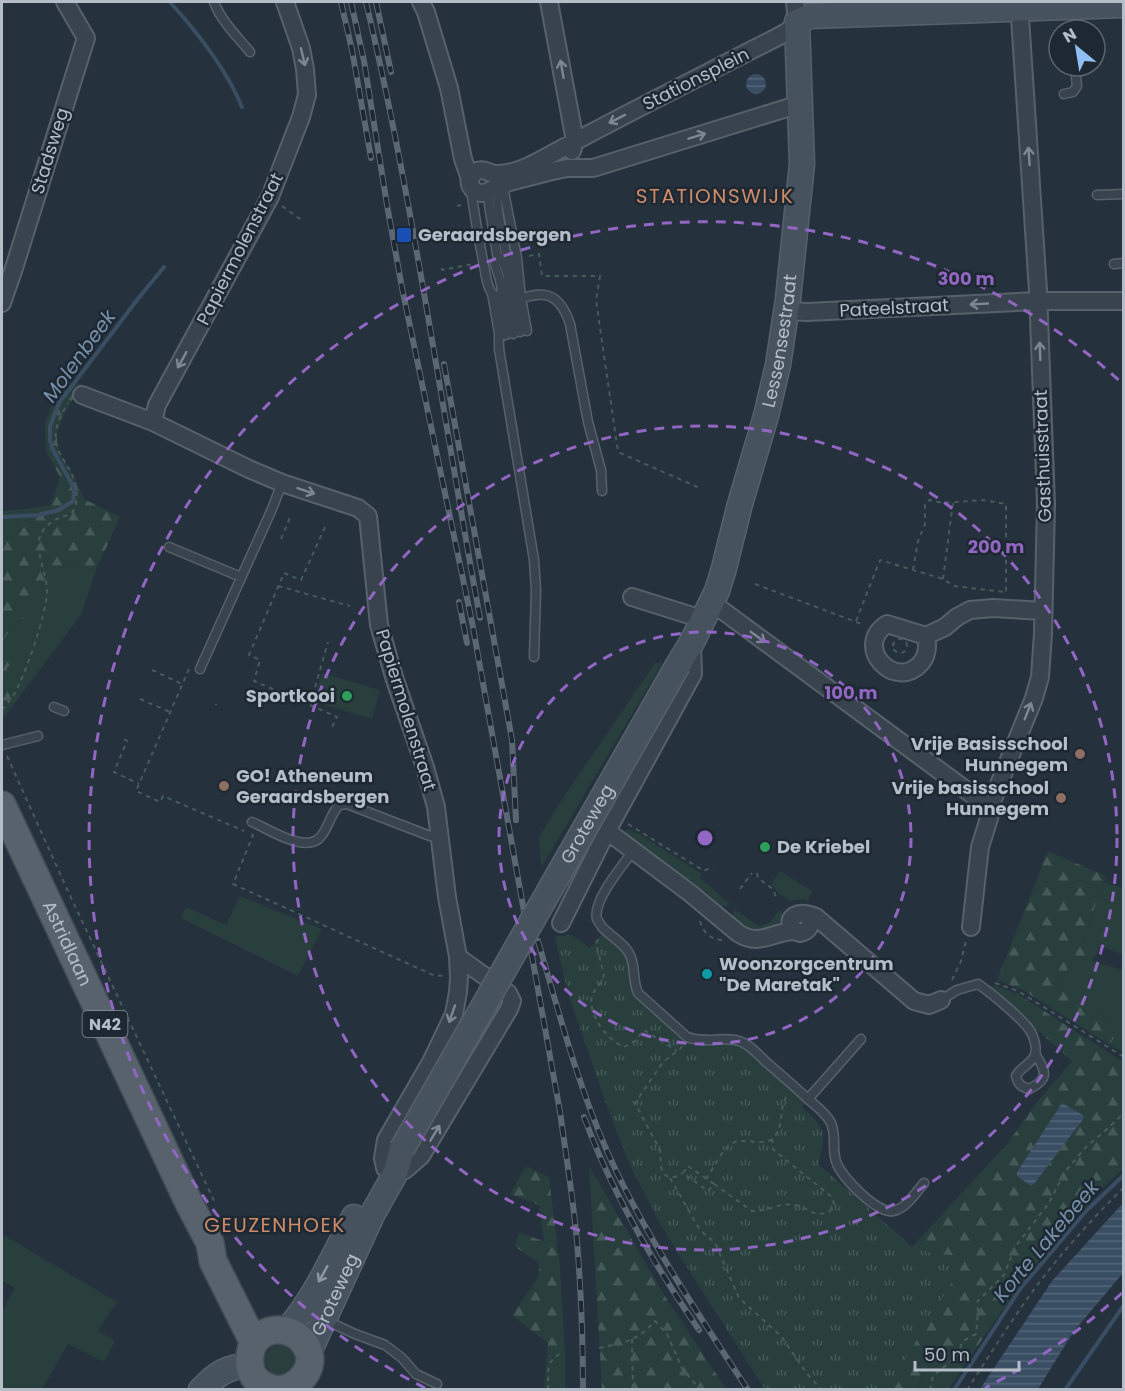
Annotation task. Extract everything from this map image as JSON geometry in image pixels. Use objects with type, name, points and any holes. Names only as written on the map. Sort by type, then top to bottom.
[{"type":"main road","points":[[796,12],[810,16],[1019,5],[1122,4]]},
{"type":"main road","name":"Lessensestraat","points":[[678,665],[707,611],[723,572],[778,365],[802,164],[796,12]]},
{"type":"main road","name":"Groteweg","points":[[309,1352],[390,1171],[678,665]]},
{"type":"main road","name":"Astridlaan","points":[[2,805],[189,1203],[210,1243],[223,1256],[265,1343]]},
{"type":"main road","name":"Groteweg","points":[[265,1343],[296,1334],[304,1342],[309,1352],[310,1363],[307,1373],[286,1387],[259,1382],[253,1376],[265,1343],[298,1318],[372,1186],[390,1171]]},
{"type":"main road","points":[[201,1389],[218,1374],[234,1366],[265,1343]]},
{"type":"street","name":"Stadsweg","points":[[2,303],[86,38],[65,2]]},
{"type":"street","name":"Papiermolenstraat","points":[[153,422],[157,405],[270,198],[302,117],[307,95],[305,69],[301,48],[285,2]]},
{"type":"street","points":[[421,2],[483,183],[567,168],[593,168],[800,104]]},
{"type":"street","points":[[549,2],[574,134]]},
{"type":"street","name":"Gasthuisstraat","points":[[971,927],[980,847],[990,815],[989,803],[996,792],[1034,698],[1040,677],[1043,633],[1046,504],[1030,98],[1019,5]]},
{"type":"street","name":"Stationsplein","points":[[483,183],[496,174],[521,170],[574,134],[592,133],[787,32],[796,12]]},
{"type":"street","points":[[592,133],[584,142],[584,156],[601,165]]},
{"type":"street","name":"Stationsplein","points":[[483,183],[565,157],[573,149],[574,134]]},
{"type":"street","name":"Pateelstraat","points":[[786,311],[807,312],[1038,301],[1124,301]]},
{"type":"street","name":"Papiermolenstraat","points":[[82,394],[153,422],[249,469],[282,483],[358,508],[368,516],[379,625],[436,807],[447,897],[458,957]]},
{"type":"street","points":[[633,597],[707,611],[982,802],[989,803]]},
{"type":"street","points":[[926,636],[928,645],[923,661],[909,671],[893,671],[885,667],[875,652],[874,644],[879,632],[887,624],[926,636],[945,627],[957,616],[970,610],[988,608],[1043,611]]},
{"type":"street","name":"Groteweg","points":[[561,923],[693,674],[692,642]]},
{"type":"street","name":"Groteweg","points":[[611,825],[633,851],[746,938],[758,939],[816,917],[914,1001],[929,1005],[941,1000]]},
{"type":"street","name":"Groteweg","points":[[458,957],[507,993],[512,1001],[421,1156],[405,1170],[390,1171],[383,1158],[386,1140],[454,1014],[458,992],[458,957]]},
{"type":"lane","points":[[214,2],[226,24],[250,52]]},
{"type":"lane","points":[[1064,94],[1073,92],[1077,86],[1076,78]]},
{"type":"lane","points":[[483,183],[506,188],[504,192],[515,248],[515,254],[506,261],[488,265],[483,260]]},
{"type":"lane","points":[[483,183],[483,260],[488,286],[510,298],[545,295],[556,298],[562,305],[570,324],[588,422],[602,470],[602,491]]},
{"type":"lane","points":[[483,183],[490,193],[488,200],[498,260],[506,261]]},
{"type":"lane","points":[[1097,195],[1124,194]]},
{"type":"lane","points":[[506,261],[502,290],[510,298],[517,333],[510,298]]},
{"type":"lane","points":[[506,261],[515,282],[499,333],[499,345],[534,560],[536,590],[534,657]]},
{"type":"lane","points":[[1114,264],[1124,263]]},
{"type":"lane","points":[[200,669],[282,483]]},
{"type":"lane","points":[[169,547],[241,577]]},
{"type":"lane","points":[[54,707],[64,711]]},
{"type":"lane","points":[[2,745],[38,736]]},
{"type":"lane","points":[[252,822],[295,842],[305,844],[315,842],[322,837],[333,812],[339,805],[347,804],[440,838]]},
{"type":"lane","points":[[633,851],[602,896],[596,911],[597,919],[630,954],[638,993],[687,1037],[704,1041],[742,1041],[754,1050],[822,1111],[835,1135],[836,1163],[844,1176],[866,1198],[882,1209],[893,1211],[902,1207],[924,1183]]},
{"type":"lane","points":[[941,1000],[957,990],[978,984],[1028,1027],[1035,1042],[1035,1054]]},
{"type":"lane","points":[[808,1099],[861,1039]]},
{"type":"lane","points":[[323,1319],[385,1345],[402,1358],[416,1374],[437,1384]]},
{"type":"path","points":[[288,210],[303,221]]},
{"type":"path","points":[[506,261],[539,254],[542,276],[600,276],[596,300],[618,452],[702,489]]},
{"type":"path","points":[[442,268],[442,270],[471,265]]},
{"type":"path","points":[[2,710],[23,677],[45,605],[47,591],[38,544],[40,535],[56,519],[70,515],[75,509],[77,488],[72,473],[59,453],[55,437],[60,416],[71,399],[82,394]]},
{"type":"path","points":[[913,570],[918,541],[925,524],[927,501],[943,503],[983,500],[1006,504],[1006,592]]},
{"type":"path","points":[[943,579],[953,502]]},
{"type":"path","points":[[281,539],[291,515]]},
{"type":"path","points":[[325,527],[301,580],[284,573],[249,655],[260,660],[254,681],[337,717],[332,727]]},
{"type":"path","points":[[755,584],[858,622],[880,560],[943,579],[954,586],[1015,593]]},
{"type":"path","points":[[278,586],[350,606]]},
{"type":"path","points":[[902,639],[907,644],[906,649],[901,653],[896,652],[892,647],[893,643],[902,639]]},
{"type":"path","points":[[310,705],[328,642]]},
{"type":"path","points":[[200,669],[191,664],[136,791],[160,802],[163,796],[253,835],[233,884],[433,975],[444,976]]},
{"type":"path","points":[[152,670],[183,684]]},
{"type":"path","points":[[140,699],[170,712]]},
{"type":"path","points":[[123,739],[127,741],[114,772],[139,784]]},
{"type":"path","points":[[2,745],[66,887],[216,1205]]},
{"type":"path","points":[[146,796],[148,792]]},
{"type":"path","points":[[611,825],[631,825],[704,871],[713,869]]},
{"type":"path","points":[[740,889],[752,873]]},
{"type":"path","points":[[757,873],[758,878],[773,889],[777,900]]},
{"type":"path","points":[[941,1000],[957,971],[971,927]]},
{"type":"path","points":[[607,931],[596,944],[604,975],[591,1000],[592,1008],[602,1030],[624,1047],[635,1041],[644,1030],[677,1051]]},
{"type":"path","points":[[978,984],[988,982],[1000,984],[1018,991],[1124,1057]]},
{"type":"path","points":[[687,1037],[677,1051],[663,1062],[635,1103],[660,1150],[660,1167],[665,1176],[670,1178],[700,1230],[716,1243],[739,1298],[781,1336],[807,1375],[822,1389]]},
{"type":"path","points":[[706,1179],[729,1145],[736,1141],[766,1142],[778,1132],[781,1124],[782,1102],[796,1089]]},
{"type":"path","points":[[930,1389],[933,1376],[956,1357],[963,1341],[976,1334],[977,1302],[1004,1275],[1015,1247],[1049,1203],[1064,1173],[1085,1148],[1124,1113]]},
{"type":"path","points":[[670,1178],[683,1173],[688,1166],[752,1211],[759,1212],[783,1204],[797,1205],[810,1213],[823,1215],[830,1211],[834,1203],[832,1197],[776,1152],[773,1149],[772,1138]]},
{"type":"path","points":[[683,1173],[708,1191],[714,1184]]},
{"type":"path","points":[[967,1389],[1010,1323],[1052,1266],[1124,1187]]},
{"type":"path","points":[[599,1347],[644,1334],[655,1321],[668,1334],[682,1368],[700,1389]]},
{"type":"path","points":[[632,1339],[633,1389]]},
{"type":"path","points":[[548,1389],[550,1362],[563,1352]]},
{"type":"green space","points":[[63,382],[82,384],[66,410],[60,425],[57,443],[60,452],[84,499],[120,517],[96,570],[84,567],[59,568],[37,607],[13,626],[2,642],[2,541],[16,530],[34,521],[34,508],[51,505],[60,477],[46,453],[45,423]]},
{"type":"green space","points":[[34,508],[34,521],[16,530],[2,541],[2,511]]},
{"type":"green space","points":[[84,567],[96,570],[81,615],[2,720],[2,710],[12,697],[10,696],[11,683],[7,676],[7,668],[12,647],[2,642],[13,626],[27,616],[59,568]]},
{"type":"green space","points":[[2,644],[12,647],[17,657],[7,668],[7,676],[11,683],[10,696],[12,697],[2,710]]},
{"type":"green space","points":[[663,662],[541,868],[539,837],[655,663]]},
{"type":"green space","name":"Sportkooi","points":[[322,673],[380,690],[372,719],[314,702]]},
{"type":"green space","points":[[627,829],[641,835],[702,874],[700,878],[730,904],[722,906],[698,886],[632,840],[625,832]]},
{"type":"green space","points":[[1048,851],[1106,876],[1083,939],[1101,946],[1092,961],[1075,956],[1058,986],[1122,1029],[1109,1044],[1021,989],[997,980]]},
{"type":"green space","points":[[780,871],[812,891],[808,901],[803,899],[790,901],[779,894],[771,884]]},
{"type":"green space","points":[[1104,882],[1123,888],[1123,955],[1083,939]]},
{"type":"green space","points":[[240,896],[322,929],[298,976],[181,918],[186,907],[226,925]]},
{"type":"green space","points":[[735,909],[758,926],[771,922],[778,911],[781,911],[784,917],[773,928],[762,932],[751,930],[741,924],[733,916]]},
{"type":"green space","points":[[603,932],[622,950],[628,960],[632,986],[693,1043],[740,1044],[806,1102],[802,1107],[817,1121],[823,1132],[823,1145],[818,1164],[912,1247],[934,1254],[968,1256],[887,1389],[765,1389],[661,1225],[631,1167],[606,1103],[568,993],[555,937],[571,935],[590,948]]},
{"type":"green space","points":[[571,935],[601,973],[912,1247],[1008,1143],[1033,1107],[1072,1061],[987,985],[997,986],[1018,994],[1123,1062],[1123,1169],[1098,1192],[1048,1247],[964,1366],[947,1357],[928,1368],[916,1389],[765,1389],[661,1225],[631,1167],[568,993],[555,937]]},
{"type":"green space","points":[[1075,956],[1123,970],[1123,1052],[1109,1044],[1122,1029],[1058,986]]},
{"type":"green space","points":[[526,1166],[549,1177],[560,1266],[565,1353],[547,1354],[548,1343],[512,1315],[539,1276],[539,1263],[514,1246],[519,1233],[544,1241],[539,1205],[510,1194]]},
{"type":"green space","points":[[589,1166],[666,1298],[726,1389],[602,1389]]},
{"type":"green space","points":[[2,1234],[117,1302],[98,1331],[115,1341],[104,1362],[68,1344],[42,1389],[2,1389],[2,1309],[15,1288],[2,1281]]},
{"type":"green space","points":[[280,1345],[290,1350],[295,1360],[290,1370],[280,1375],[270,1370],[265,1360],[270,1350]]},
{"type":"green space","points":[[565,1353],[565,1389],[544,1389],[547,1354]]},
{"type":"green space","points":[[947,1357],[964,1366],[949,1389],[916,1390],[928,1368]]},
{"type":"water","points":[[756,74],[763,77],[766,84],[763,91],[756,94],[749,91],[746,84],[749,77]]},
{"type":"water","points":[[1062,1103],[1083,1115],[1084,1118],[1031,1186],[1017,1176],[1017,1172]]},
{"type":"water","points":[[1123,1203],[1123,1273],[1074,1331],[1038,1389],[980,1389],[1052,1281]]},
{"type":"waterway","name":"Molenbeek","points":[[170,2],[210,51],[228,78],[242,107]]},
{"type":"waterway","name":"Molenbeek","points":[[2,517],[38,515],[59,510],[73,501],[74,488],[52,448],[50,426],[59,403],[164,267]]},
{"type":"waterway","name":"Korte Lakebeek","points":[[954,1390],[1020,1289],[1087,1210],[1124,1175]]},
{"type":"waterway","points":[[1065,1390],[1124,1305]]},
{"type":"railway","points":[[341,2],[371,158]]},
{"type":"railway","points":[[351,2],[364,61],[402,288],[472,622],[560,1112],[577,1241],[582,1315],[583,1390]]},
{"type":"railway","points":[[366,2],[399,155],[480,618]]},
{"type":"railway","points":[[376,2],[391,72]]},
{"type":"railway","points":[[444,364],[512,740],[516,820]]},
{"type":"railway","points":[[459,602],[467,643]]},
{"type":"railway","points":[[538,941],[583,1089],[618,1175],[663,1258],[748,1390]]},
{"type":"railway","points":[[584,1117],[607,1173],[635,1227],[699,1330]]},
{"type":"place","name":"Geraardsbergen","points":[[404,235]]},
{"type":"place","name":"Sportkooi","points":[[347,696]]},
{"type":"place","name":"Vrije Basisschool Hunnegem","points":[[1080,754]]},
{"type":"place","name":"GO! Atheneum Geraardsbergen","points":[[224,786]]},
{"type":"place","name":"Vrije basisschool Hunnegem","points":[[1061,798]]},
{"type":"place","name":"De Kriebel","points":[[765,847]]},
{"type":"place","name":"Woonzorgcentrum \"De Maretak\"","points":[[707,974]]},
{"type":"district","name":"STATIONSWIJK","points":[[715,196]]},
{"type":"district","name":"GEUZENHOEK","points":[[275,1225]]}]
